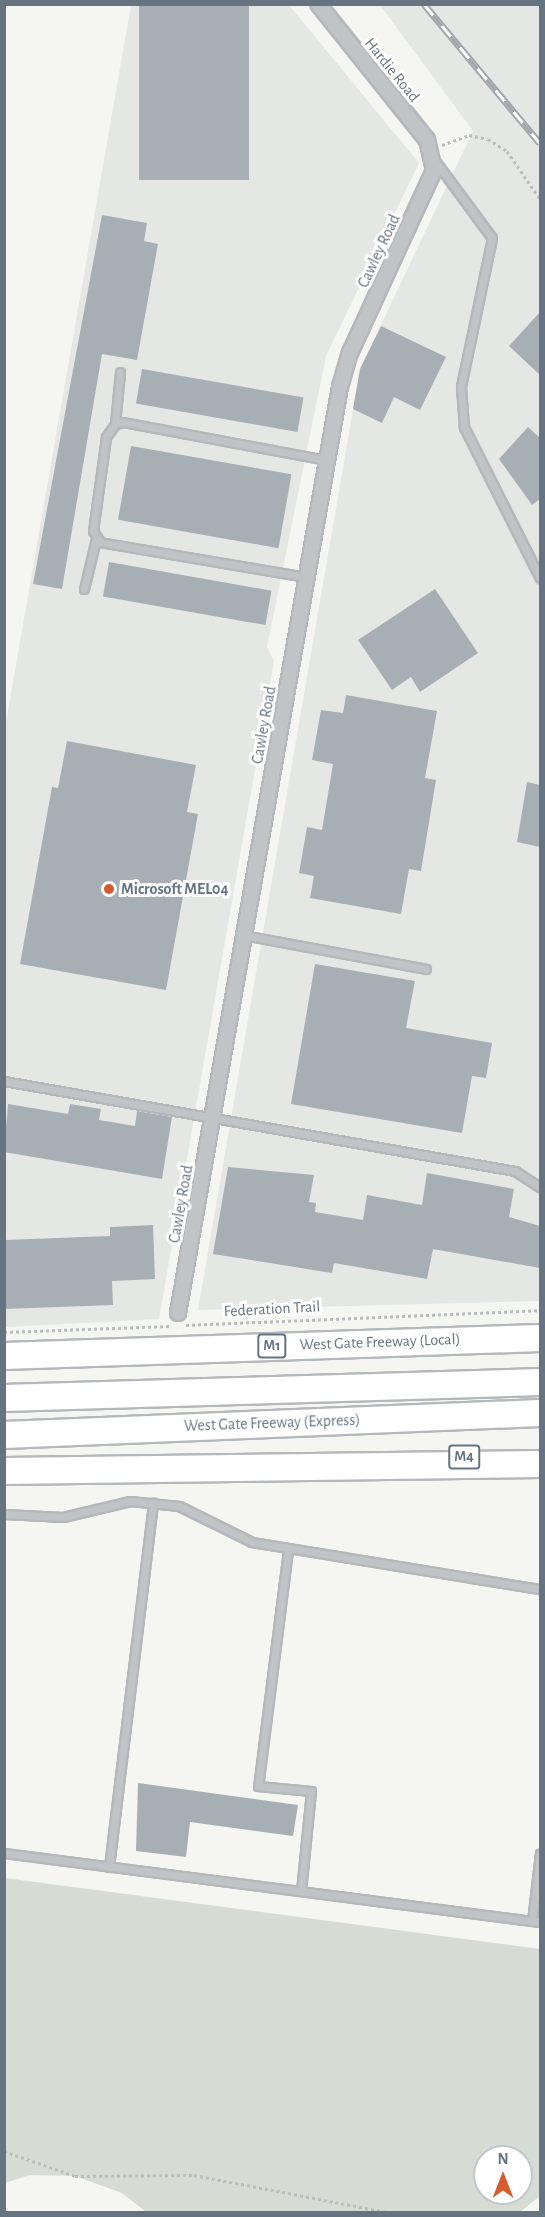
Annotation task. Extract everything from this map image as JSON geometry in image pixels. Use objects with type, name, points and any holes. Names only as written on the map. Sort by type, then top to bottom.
[{"type":"highway","name":"West Gate Freeway (Local)","points":[[4,1356],[540,1338]]},
{"type":"highway","name":"West Gate Freeway (Express)","points":[[4,1398],[540,1382]]},
{"type":"highway","name":"West Gate Freeway (Express)","points":[[4,1435],[540,1413]]},
{"type":"highway","name":"M4","points":[[388,1463],[540,1451]]},
{"type":"highway","points":[[4,1471],[388,1463],[540,1464]]},
{"type":"street","name":"Hardie Road","points":[[318,4],[434,155]]},
{"type":"street","name":"Cawley Road","points":[[178,1313],[306,577],[327,460],[350,353],[431,181],[434,155]]},
{"type":"lane","points":[[434,155],[492,238],[460,406],[486,475],[540,578]]},
{"type":"lane","points":[[84,588],[96,539],[106,437],[115,424],[120,372]]},
{"type":"lane","points":[[115,424],[327,460]]},
{"type":"lane","points":[[96,539],[108,545],[306,577]]},
{"type":"lane","points":[[243,935],[426,969]]},
{"type":"lane","points":[[4,1081],[515,1171],[540,1187]]},
{"type":"lane","points":[[109,1867],[153,1503]]},
{"type":"lane","points":[[4,1514],[63,1517],[111,1504],[153,1503],[179,1506],[252,1542],[288,1550],[540,1589]]},
{"type":"lane","points":[[288,1550],[258,1786],[311,1791],[301,1891]]},
{"type":"lane","points":[[4,1853],[540,1922]]},
{"type":"lane","points":[[532,1921],[540,1853]]},
{"type":"path","points":[[434,155],[450,138],[488,139],[507,151],[540,199]]},
{"type":"path","name":"Federation Trail","points":[[4,1332],[540,1310]]},
{"type":"path","points":[[4,2151],[75,2176],[194,2175],[386,2212]]},
{"type":"shaded area","points":[[131,5],[289,5],[419,163],[326,356],[267,647],[274,661],[159,1319],[5,1327],[5,728]]},
{"type":"shaded area","points":[[380,5],[540,5],[540,1301],[198,1310],[360,369],[473,131]]},
{"type":"shaded area","points":[[5,1878],[540,1949],[540,2196],[533,2202],[533,2145],[473,2145],[473,2205],[529,2205],[520,2212],[146,2212],[122,2193],[75,2176],[30,2175],[5,2183]]},
{"type":"building","points":[[139,4],[249,4],[249,180],[139,180]]},
{"type":"building","points":[[102,215],[147,223],[144,241],[158,244],[137,360],[102,354],[62,589],[33,584]]},
{"type":"building","points":[[540,312],[540,375],[509,346]]},
{"type":"building","points":[[381,326],[446,357],[420,410],[394,397],[382,423],[353,409],[360,369]]},
{"type":"building","points":[[142,369],[304,397],[297,432],[136,403]]},
{"type":"building","points":[[528,427],[540,438],[540,499],[532,505],[499,459]]},
{"type":"building","points":[[131,446],[292,474],[279,548],[118,520]]},
{"type":"building","points":[[109,562],[271,591],[265,625],[103,596]]},
{"type":"building","points":[[435,589],[478,653],[420,692],[411,677],[392,690],[358,640]]},
{"type":"building","points":[[346,695],[437,711],[425,778],[436,780],[421,871],[409,869],[401,914],[310,898],[314,876],[299,873],[307,827],[322,830],[333,764],[312,760],[321,710],[343,713]]},
{"type":"building","name":"Microsoft MEL04","points":[[67,741],[196,765],[187,812],[198,814],[166,990],[20,964],[52,787],[58,788]]},
{"type":"building","points":[[527,782],[540,785],[540,847],[517,842]]},
{"type":"building","points":[[315,964],[415,981],[406,1028],[492,1043],[486,1078],[472,1076],[462,1133],[291,1104]]},
{"type":"building","points":[[8,1104],[68,1114],[70,1104],[101,1109],[99,1120],[135,1126],[137,1111],[172,1117],[162,1179],[4,1152]]},
{"type":"building","points":[[228,1167],[314,1175],[309,1202],[316,1203],[315,1212],[363,1220],[367,1195],[422,1205],[427,1173],[514,1189],[509,1217],[540,1226],[540,1268],[433,1249],[427,1279],[334,1263],[332,1273],[213,1254]]},
{"type":"building","points":[[153,1225],[155,1279],[112,1281],[113,1305],[4,1309],[4,1240],[110,1236],[110,1227]]},
{"type":"building","points":[[138,1783],[298,1805],[293,1836],[190,1822],[186,1857],[136,1851]]},
{"type":"railway","points":[[424,4],[540,143]]},
{"type":"place","name":"Microsoft MEL04","points":[[109,889]]}]
